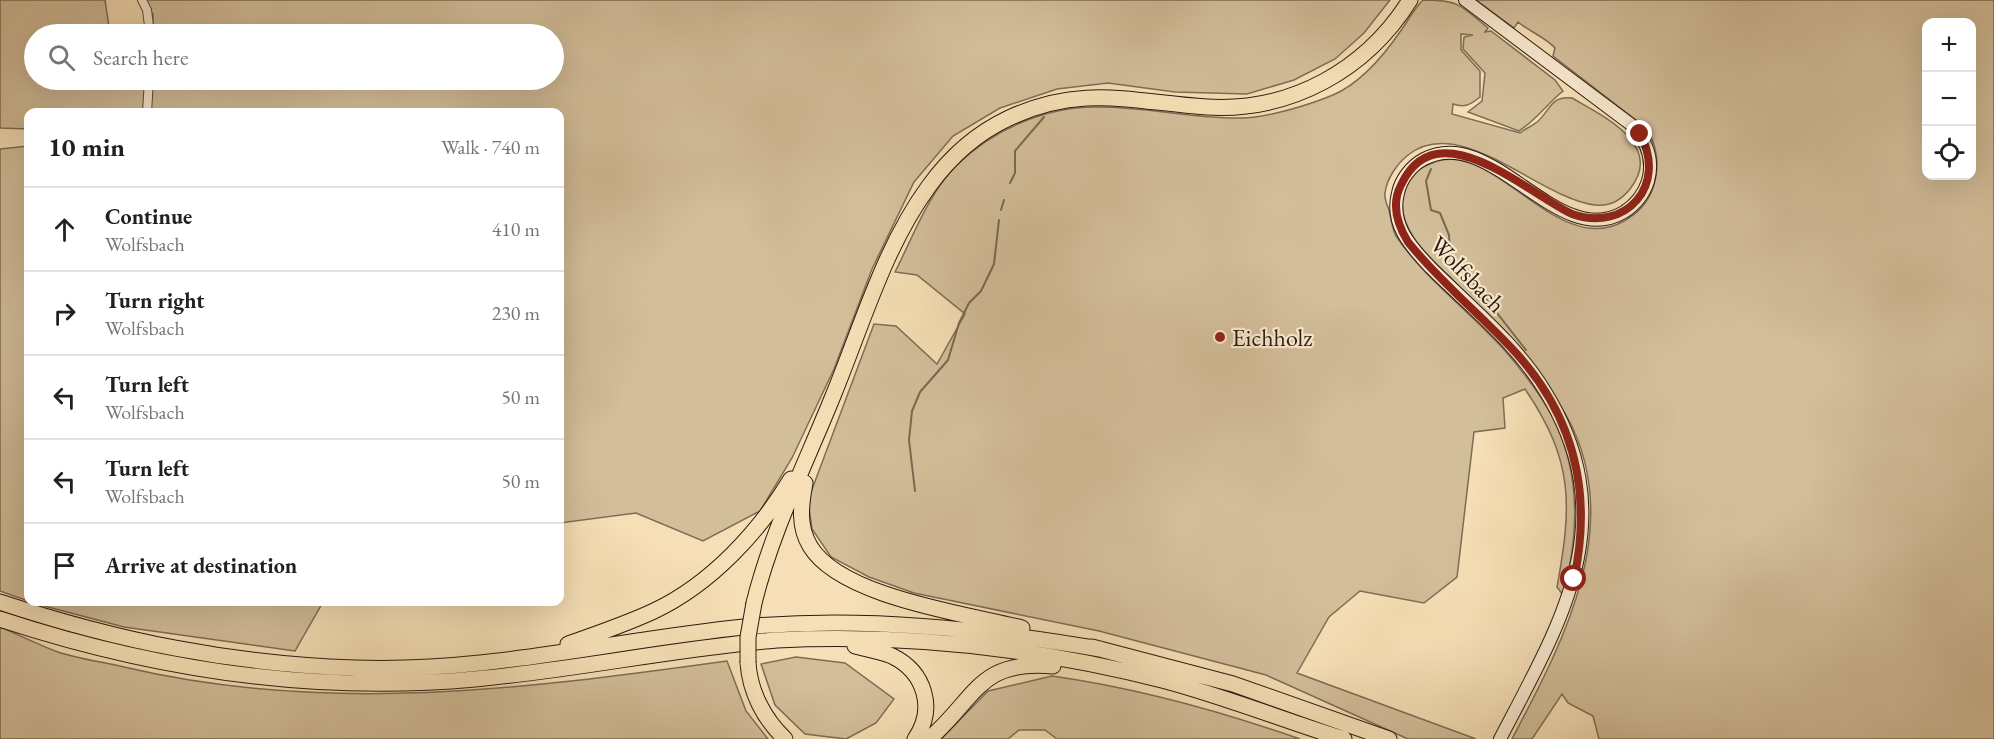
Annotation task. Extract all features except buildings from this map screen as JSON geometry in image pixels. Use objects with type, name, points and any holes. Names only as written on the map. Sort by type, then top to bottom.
[{"type":"highway","points":[[785,739],[768,720],[750,681],[749,631],[754,603],[768,558],[906,222],[943,168],[972,141],[1016,115],[1065,100],[1106,96],[1227,107],[1284,98],[1320,85],[1358,60],[1390,29],[1410,0]]},
{"type":"highway","points":[[814,444],[802,499],[801,521],[811,548],[828,566],[855,582],[897,597],[1233,684],[1389,739]]},
{"type":"highway","points":[[533,657],[646,615],[691,588],[734,554],[766,517],[814,444]]},
{"type":"highway","points":[[0,602],[78,627],[151,645],[259,662],[357,668],[413,668],[533,657],[679,635],[817,623],[906,624],[960,628],[1100,649]]},
{"type":"highway","points":[[0,619],[94,648],[177,667],[257,678],[357,684],[474,679],[743,643],[820,638],[970,646],[1024,652],[1164,681],[1344,739]]},
{"type":"highway","points":[[820,638],[884,653],[912,671],[922,686],[926,705],[922,728],[915,739]]},
{"type":"highway","points":[[929,739],[978,686],[1009,668],[1037,665],[1133,674]]},
{"type":"main road","name":"Wolfsbach","points":[[1465,0],[1634,126],[1646,143],[1650,164],[1647,185],[1635,202],[1618,215],[1595,220],[1562,210],[1484,163],[1460,154],[1437,154],[1420,161],[1404,178],[1399,188],[1396,210],[1402,232],[1418,255],[1518,355],[1545,390],[1565,430],[1578,470],[1583,524],[1569,598],[1552,639],[1500,739]]},
{"type":"street","points":[[142,0],[147,9],[149,24]]},
{"type":"street","points":[[147,108],[148,90]]},
{"type":"shaded area","points":[[0,0],[105,0],[109,24],[24,24],[24,90],[564,90],[564,24],[153,24],[153,14],[141,0],[1390,0],[1364,33],[1335,59],[1294,80],[1247,94],[1175,92],[1108,83],[1057,89],[1000,108],[953,136],[914,182],[872,269],[834,369],[792,458],[760,511],[703,541],[636,513],[564,522],[564,108],[24,108],[24,129],[0,128]]},
{"type":"shaded area","points":[[1423,0],[1445,1],[1459,5],[1488,28],[1485,32],[1491,31],[1555,80],[1563,91],[1519,131],[1468,112],[1482,101],[1485,73],[1463,49],[1464,37],[1473,35],[1461,34],[1461,50],[1480,71],[1480,97],[1467,105],[1453,104],[1452,114],[1520,133],[1537,122],[1555,101],[1572,98],[1613,123],[1626,134],[1635,146],[1640,159],[1639,173],[1630,189],[1619,199],[1606,205],[1595,205],[1573,199],[1501,162],[1452,144],[1429,145],[1408,155],[1393,172],[1386,187],[1385,199],[1394,230],[1406,250],[1509,355],[1534,387],[1553,418],[1569,461],[1573,483],[1574,528],[1568,573],[1563,595],[1557,587],[1565,532],[1566,507],[1561,462],[1553,439],[1525,389],[1503,398],[1505,428],[1474,432],[1457,577],[1424,603],[1360,591],[1329,617],[1297,673],[1476,739],[1408,739],[1266,675],[1099,631],[914,593],[869,577],[831,557],[812,529],[808,500],[874,324],[896,326],[937,364],[965,314],[917,275],[895,272],[937,189],[956,166],[970,153],[1003,132],[1020,123],[1057,111],[1113,107],[1204,117],[1241,118],[1275,113],[1323,99],[1343,90],[1372,67]]},
{"type":"shaded area","points":[[1476,0],[1994,0],[1994,739],[1599,739],[1593,716],[1568,703],[1562,694],[1532,739],[1512,739],[1551,663],[1568,623],[1581,582],[1589,540],[1590,498],[1583,456],[1566,415],[1550,392],[1478,307],[1415,240],[1404,217],[1402,204],[1404,191],[1410,178],[1421,168],[1435,162],[1454,159],[1479,167],[1499,178],[1561,219],[1582,227],[1603,228],[1624,221],[1642,207],[1653,188],[1657,172],[1653,141],[1645,127],[1553,56],[1555,48],[1518,22],[1514,28]]},
{"type":"shaded area","points":[[24,146],[24,600],[0,591],[0,149]]},
{"type":"shaded area","points":[[44,606],[321,606],[295,651],[124,627]]},
{"type":"shaded area","points":[[0,627],[74,657],[200,682],[275,690],[350,694],[501,688],[727,661],[746,711],[768,739],[0,739]]},
{"type":"shaded area","points":[[796,657],[845,663],[894,699],[876,723],[846,739],[805,734],[775,705],[761,664]]},
{"type":"shaded area","points":[[1052,676],[1115,687],[1178,702],[1300,739],[1057,739],[1045,730],[1019,730],[1008,739],[941,739],[988,691]]},
{"type":"waterway","points":[[1010,183],[1015,173],[1015,151],[1044,117]]},
{"type":"waterway","name":"Wolfsbach","points":[[1431,169],[1426,181],[1431,210],[1440,213],[1449,235],[1450,253],[1526,350]]},
{"type":"waterway","points":[[1001,210],[1004,200]]},
{"type":"waterway","points":[[915,491],[909,440],[912,411],[920,392],[948,360],[959,323],[969,303],[981,291],[994,264],[999,220]]},
{"type":"place","name":"Eichholz","points":[[1220,337]]},
{"type":"route","points":[[1574,579],[1583,524],[1582,504],[1578,470],[1565,430],[1545,390],[1518,355],[1418,255],[1408,242],[1398,221],[1396,199],[1404,178],[1420,161],[1437,154],[1451,153],[1468,156],[1484,163],[1562,210],[1583,218],[1607,219],[1627,210],[1647,185],[1649,153],[1640,134]]}]
